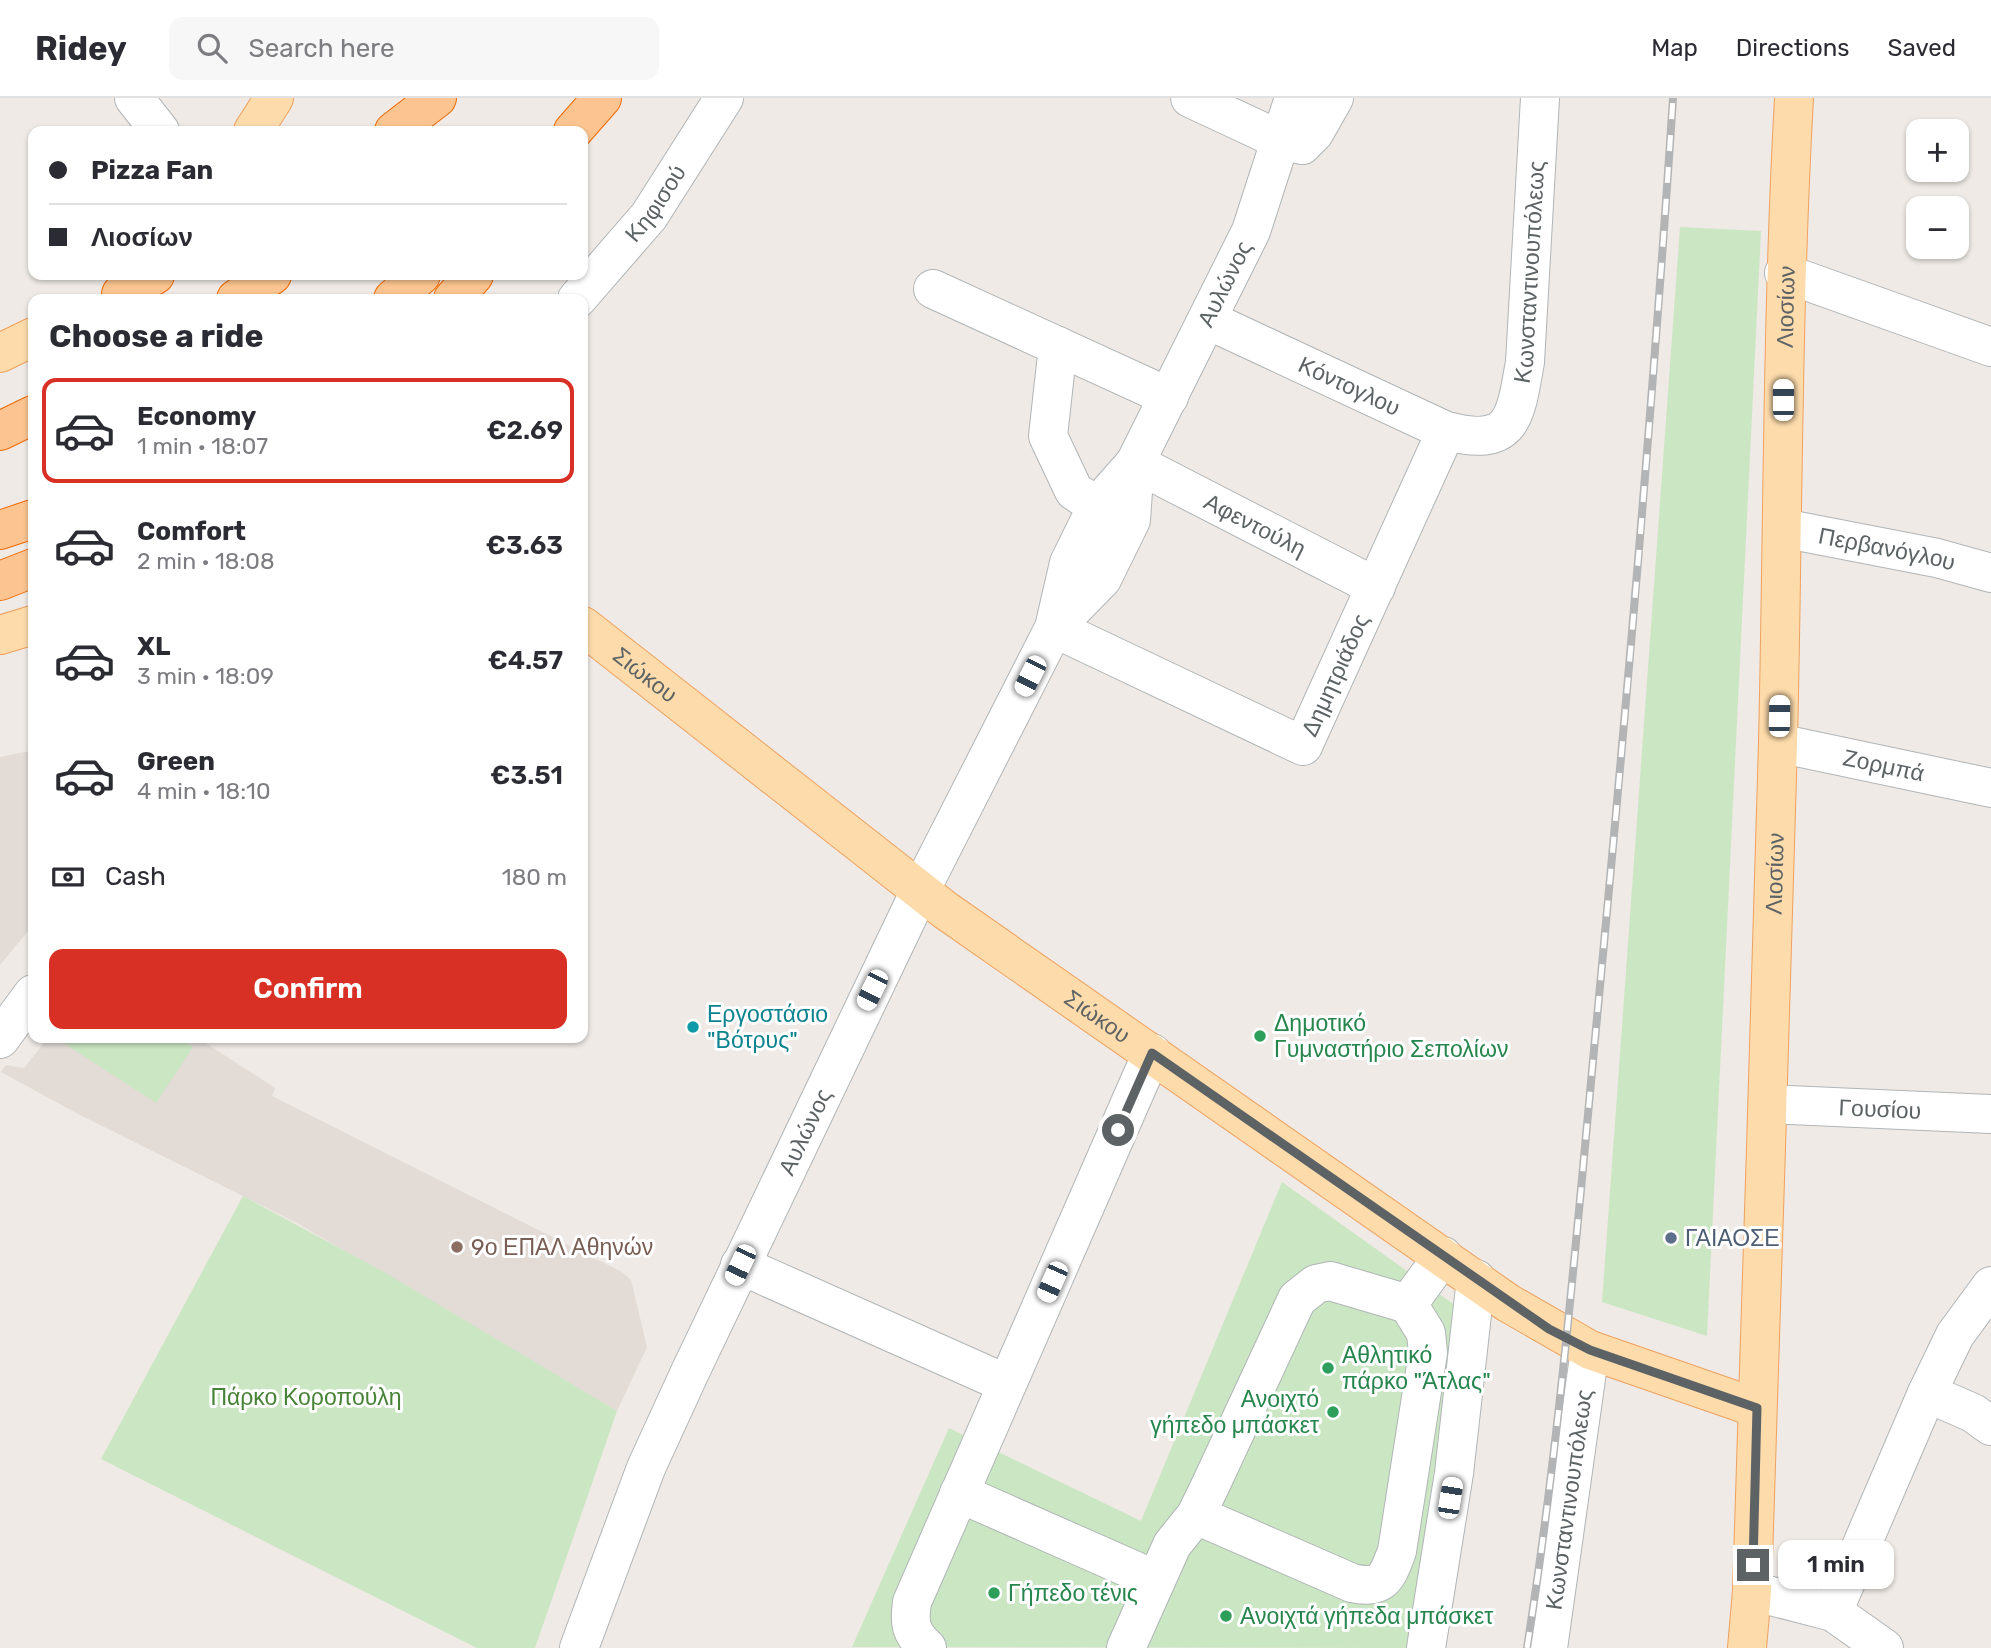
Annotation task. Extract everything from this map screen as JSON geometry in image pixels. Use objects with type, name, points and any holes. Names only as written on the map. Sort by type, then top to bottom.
[{"type":"highway","points":[[401,126],[437,98]]},
{"type":"highway","points":[[438,126],[462,98]]},
{"type":"highway","points":[[123,289],[144,280]]},
{"type":"highway","points":[[244,294],[264,280]]},
{"type":"highway","points":[[399,294],[415,280]]},
{"type":"highway","points":[[457,294],[470,280]]},
{"type":"highway","points":[[0,431],[28,417]]},
{"type":"highway","points":[[0,530],[28,521]]},
{"type":"highway","points":[[0,582],[28,570]]},
{"type":"main road","points":[[256,126],[274,98]]},
{"type":"main road","name":"Λιοσίων","points":[[1747,1648],[1752,1591],[1778,743],[1784,273],[1794,98]]},
{"type":"main road","points":[[0,353],[28,339]]},
{"type":"main road","points":[[0,635],[28,627]]},
{"type":"main road","name":"Σιώκου","points":[[588,630],[920,891],[1530,1317],[1590,1350],[1757,1408]]},
{"type":"street","points":[[134,98],[156,126]]},
{"type":"street","name":"Κηφισού","points":[[581,294],[649,216],[724,98]]},
{"type":"street","points":[[1191,98],[1280,140],[1301,145],[1309,140],[1334,98]]},
{"type":"street","name":"Αυλώνος","points":[[579,1648],[646,1468],[740,1265],[920,891],[1054,628],[1069,563],[1097,506],[1135,463],[1251,231],[1294,98]]},
{"type":"street","name":"Κωνσταντινουπόλεως","points":[[1494,435],[1509,422],[1518,402],[1525,362],[1540,98]]},
{"type":"street","points":[[1784,273],[1991,347]]},
{"type":"street","points":[[933,289],[1169,397]]},
{"type":"street","name":"Κόντογλου","points":[[1208,320],[1446,431],[1473,438],[1494,435]]},
{"type":"street","points":[[1058,346],[1048,436],[1074,491],[1097,506]]},
{"type":"street","name":"Δημητριάδος","points":[[1054,628],[1303,746],[1446,431]]},
{"type":"street","name":"Αυλώνος","points":[[1054,628],[1102,579],[1131,520],[1135,463]]},
{"type":"street","name":"Αφεντούλη","points":[[1135,463],[1376,587]]},
{"type":"street","name":"Περβανόγλου","points":[[1782,528],[1937,558],[1991,573]]},
{"type":"street","name":"Ζορμπά","points":[[1778,743],[1991,788]]},
{"type":"street","points":[[0,1038],[28,1001]]},
{"type":"street","points":[[926,1648],[914,1637],[909,1622],[912,1602],[1152,1053]]},
{"type":"street","name":"Γουσίου","points":[[1768,1104],[1991,1114]]},
{"type":"street","points":[[1408,1304],[1443,1256]]},
{"type":"street","points":[[740,1265],[1007,1384]]},
{"type":"street","points":[[1426,1648],[1454,1473],[1476,1279]]},
{"type":"street","points":[[1126,1648],[1172,1545],[1196,1515],[1297,1299],[1316,1284],[1330,1281],[1408,1304],[1426,1333],[1428,1353],[1397,1551],[1389,1573],[1381,1582],[1368,1587],[1352,1583],[1196,1515]]},
{"type":"street","points":[[1833,1612],[1927,1392],[1955,1335],[1991,1286]]},
{"type":"street","name":"Κωνσταντινουπόλεως","points":[[1548,1648],[1590,1350]]},
{"type":"street","points":[[1927,1392],[1973,1413],[1991,1426]]},
{"type":"street","points":[[959,1493],[1156,1580]]},
{"type":"street","points":[[1752,1591],[1833,1612],[1884,1648]]},
{"type":"shaded area","points":[[28,751],[28,931],[0,965],[0,757]]},
{"type":"shaded area","name":"9ο ΕΠΑΛ Αθηνών","points":[[44,1043],[206,1043],[275,1088],[272,1096],[622,1272],[631,1280],[647,1347],[617,1411],[297,1223],[80,1115],[1,1072],[6,1065],[24,1068]]},
{"type":"green space","points":[[1680,227],[1761,231],[1707,1336],[1602,1302]]},
{"type":"green space","points":[[64,1043],[187,1043],[193,1047],[156,1103]]},
{"type":"green space","name":"Αθλητικό πάρκο \"Άτλας\"","points":[[1282,1182],[1459,1308],[1407,1648],[852,1647],[949,1428],[1141,1521]]},
{"type":"green space","name":"Πάρκο Κοροπούλη","points":[[243,1196],[384,1272],[617,1411],[535,1648],[477,1648],[101,1459]]},
{"type":"railway","points":[[1527,1648],[1549,1491],[1582,1176],[1638,558],[1673,98]]},
{"type":"place","name":"Εργοστάσιο \"Βότρυς\"","points":[[693,1027]]},
{"type":"place","name":"Δημοτικό Γυμναστήριο Σεπολίων","points":[[1260,1036]]},
{"type":"place","name":"ΓΑΙΑΟΣΕ","points":[[1671,1238]]},
{"type":"place","name":"9ο ΕΠΑΛ Αθηνών","points":[[457,1247]]},
{"type":"place","name":"Αθλητικό πάρκο \"Άτλας\"","points":[[1328,1368]]},
{"type":"place","name":"Ανοιχτό γήπεδο μπάσκετ","points":[[1333,1412]]},
{"type":"place","name":"Γήπεδο τένις","points":[[994,1593]]},
{"type":"place","name":"Ανοιχτά γήπεδα μπάσκετ","points":[[1226,1616]]},
{"type":"route","points":[[1118,1130],[1152,1053],[1549,1329],[1590,1350],[1701,1391],[1757,1408],[1753,1565]]}]
